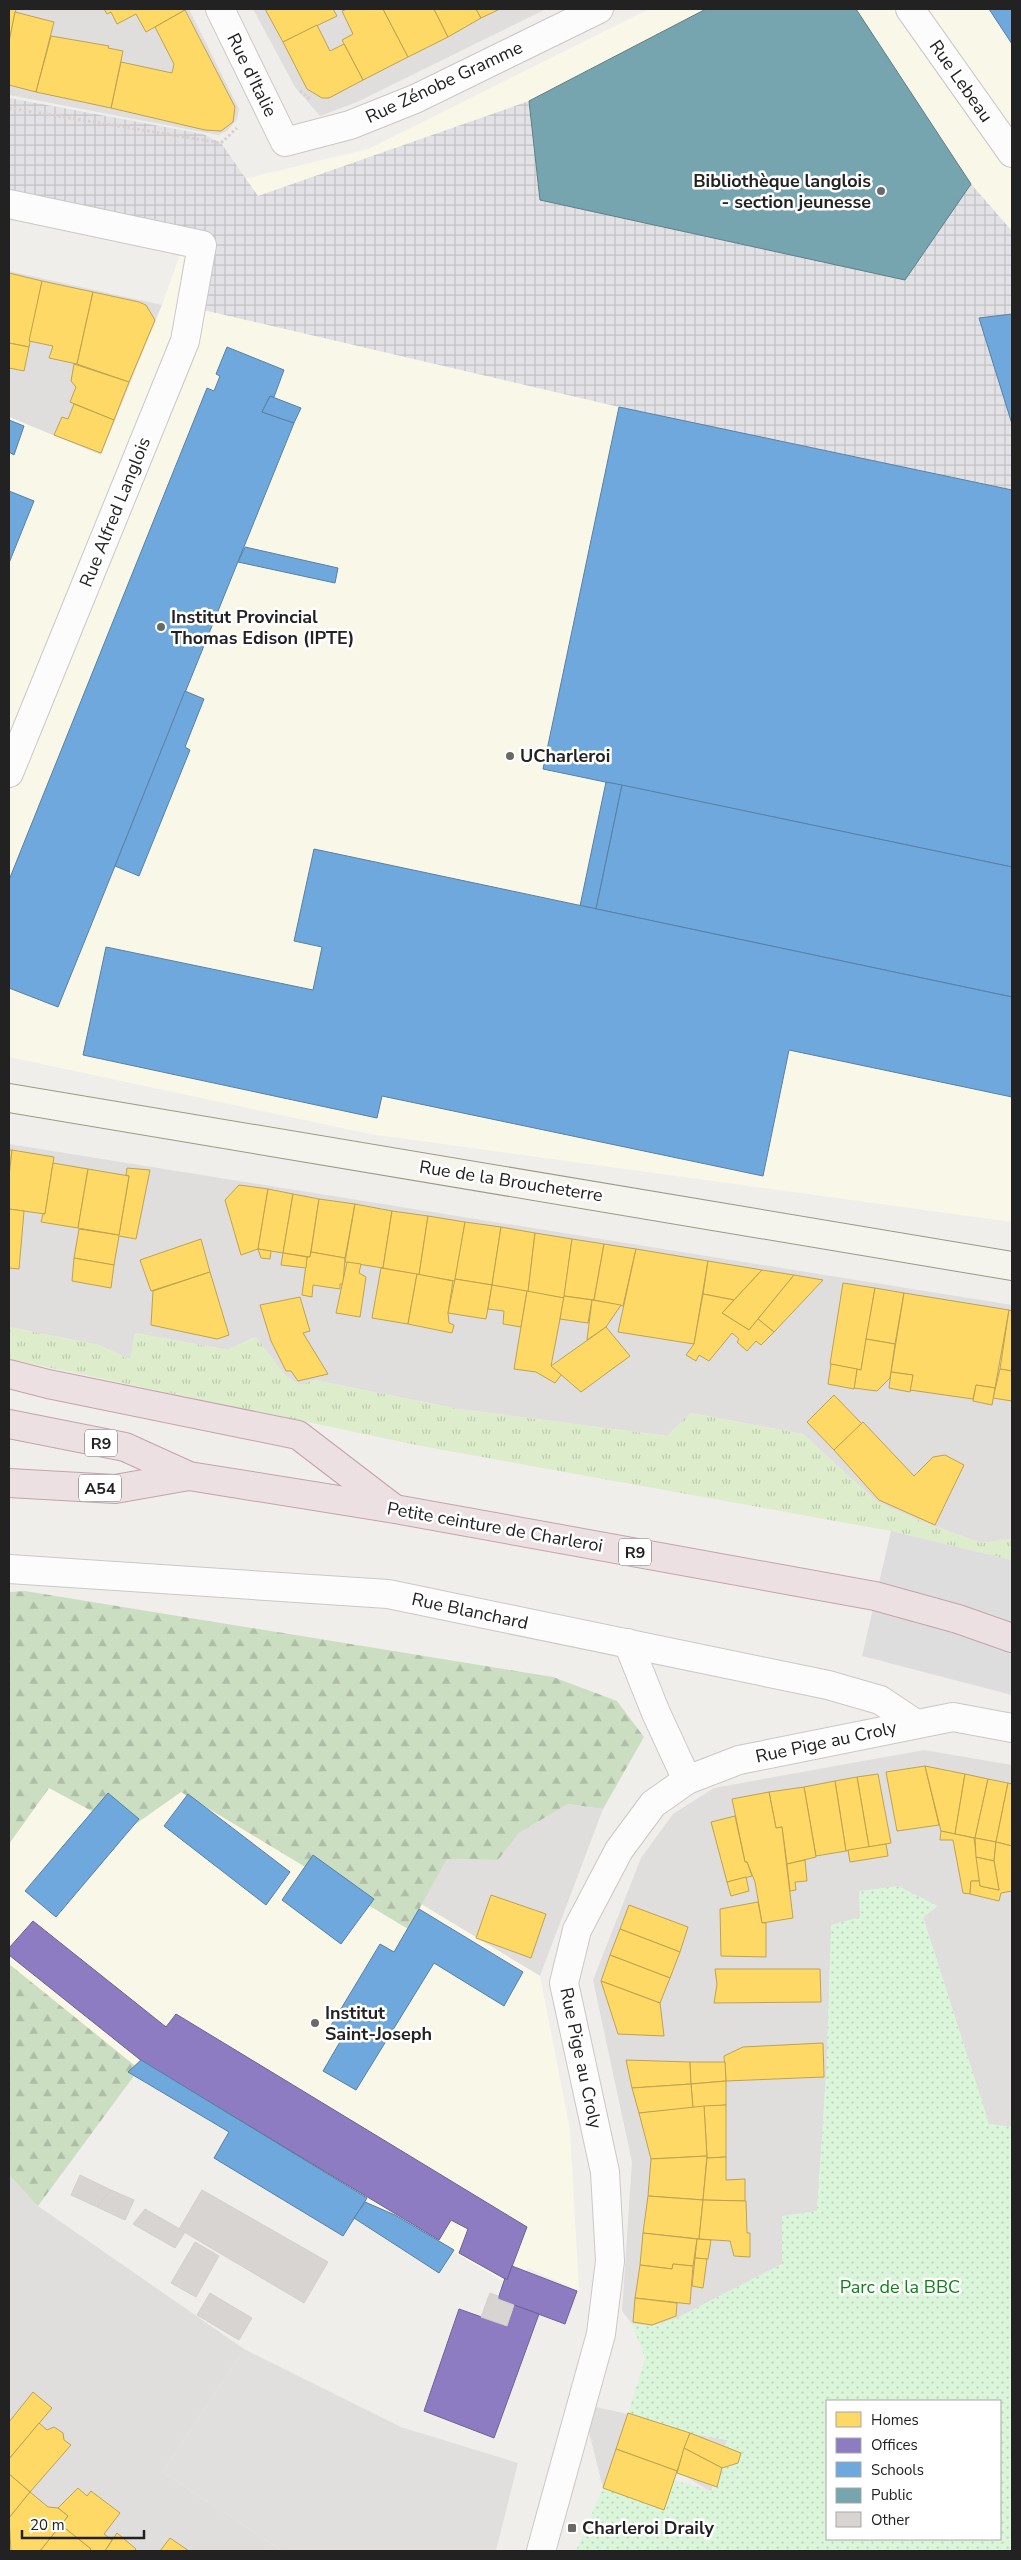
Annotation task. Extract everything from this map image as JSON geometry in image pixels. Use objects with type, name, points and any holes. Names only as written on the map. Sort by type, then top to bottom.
[{"type":"highway","points":[[9,1374],[48,1384],[298,1435],[395,1509]]},
{"type":"highway","name":"Petite ceinture de Charleroi","points":[[9,1424],[125,1447],[189,1476],[395,1509],[875,1596],[1012,1638]]},
{"type":"highway","name":"A54","points":[[9,1484],[115,1489],[189,1476]]},
{"type":"main road","name":"Rue de la Broucheterre","points":[[9,1098],[1012,1266]]},
{"type":"street","name":"Rue d'Italie","points":[[220,9],[285,142]]},
{"type":"street","name":"Rue Zénobe Gramme","points":[[285,142],[350,125],[415,99],[599,9]]},
{"type":"street","name":"Rue Lebeau","points":[[910,9],[1012,153]]},
{"type":"street","name":"Rue Alfred Langlois","points":[[9,204],[202,245],[185,341],[9,773]]},
{"type":"street","name":"Rue Blanchard","points":[[9,1569],[388,1594],[828,1685],[880,1700],[916,1724]]},
{"type":"street","points":[[628,1644],[656,1714],[687,1780]]},
{"type":"street","name":"Rue Pige au Croly","points":[[541,2551],[602,2334],[610,2261],[605,2172],[564,1984],[577,1930],[619,1850],[653,1804],[687,1780],[739,1760],[953,1717],[1012,1728]]},
{"type":"path","points":[[9,108],[221,143],[266,102],[301,90],[315,103]]},
{"type":"shaded area","points":[[9,9],[189,9],[239,109],[237,119],[227,131],[218,135],[9,95]]},
{"type":"shaded area","points":[[253,9],[546,9],[357,102],[320,116],[295,87]]},
{"type":"shaded area","name":"UCharleroi","points":[[649,9],[1012,9],[1012,1222],[370,1134],[9,1057],[9,417],[101,455],[162,305],[200,199],[240,180],[368,149]]},
{"type":"shaded area","points":[[9,98],[203,134],[221,143],[258,196],[529,101],[540,200],[905,280],[971,184],[1012,231],[1012,490],[619,407],[199,309],[208,240],[9,195]]},
{"type":"shaded area","points":[[9,271],[162,305],[101,455],[9,417]]},
{"type":"shaded area","points":[[9,1144],[1012,1305],[1012,1539],[981,1543],[918,1520],[877,1502],[803,1434],[691,1413],[667,1436],[459,1409],[314,1380],[299,1385],[285,1375],[255,1337],[228,1350],[135,1333],[131,1360],[99,1345],[9,1327]]},
{"type":"shaded area","points":[[924,1750],[1012,1765],[1012,2127],[989,2124],[923,1917],[938,1906],[860,1917],[826,2077],[817,2211],[782,2217],[782,2264],[677,2318],[652,2326],[632,2324],[622,2311],[632,2162],[593,1980],[641,1858],[673,1814],[714,1788]]},
{"type":"shaded area","name":"Institut Saint-Joseph","points":[[49,1788],[127,1830],[181,1792],[408,1929],[421,1904],[540,1976],[570,2130],[579,2291],[528,2268],[510,2285],[139,2069],[9,1964],[9,1844]]},
{"type":"shaded area","points":[[568,1804],[603,1809],[540,1976],[421,1904],[447,1859],[498,1860],[519,1833]]},
{"type":"shaded area","points":[[9,2175],[38,2206],[244,2349],[162,2472],[282,2551],[9,2551]]},
{"type":"shaded area","points":[[244,2349],[401,2427],[518,2463],[496,2551],[282,2551],[162,2472]]},
{"type":"shaded area","points":[[582,2404],[628,2414],[689,2433],[727,2440],[711,2492],[677,2471],[664,2509],[603,2488]]},
{"type":"green space","points":[[9,1327],[99,1345],[130,1360],[135,1333],[228,1350],[256,1337],[285,1375],[299,1385],[314,1380],[459,1409],[667,1436],[690,1413],[803,1434],[877,1502],[918,1520],[981,1543],[1012,1539],[1012,1560],[891,1531],[421,1446],[9,1359]]},
{"type":"green space","points":[[25,1591],[553,1677],[617,1701],[644,1737],[603,1809],[568,1804],[519,1833],[498,1860],[447,1859],[408,1929],[181,1792],[127,1830],[49,1788],[9,1844],[9,1592]]},
{"type":"green space","name":"Parc de la BBC","points":[[898,1886],[938,1906],[923,1917],[989,2124],[1012,2127],[1012,2551],[576,2551],[603,2488],[664,2509],[674,2480],[712,2491],[727,2440],[689,2433],[628,2414],[645,2358],[632,2324],[652,2326],[677,2318],[782,2264],[782,2216],[817,2211],[826,2077],[831,1925],[860,1917],[859,1891]]},
{"type":"green space","points":[[9,1964],[139,2069],[38,2206],[9,2175]]},
{"type":"pier","points":[[891,1531],[1012,1560],[1012,1695],[862,1656]]},
{"type":"building: Homes","points":[[9,9],[16,9],[9,42]]},
{"type":"building: Homes","points":[[104,9],[185,10],[146,32],[136,14],[117,24],[111,12],[107,14]]},
{"type":"building: Homes","points":[[265,9],[333,9],[337,16],[283,42]]},
{"type":"building: Homes","points":[[347,9],[383,9],[408,57],[363,80],[342,40],[353,34],[342,11]]},
{"type":"building: Homes","points":[[383,9],[434,9],[448,37],[408,57]]},
{"type":"building: Homes","points":[[434,9],[476,9],[481,18],[448,37]]},
{"type":"building: Homes","points":[[476,9],[500,9],[481,18]]},
{"type":"building: Homes","points":[[185,10],[235,107],[233,122],[221,131],[205,130],[111,108],[121,62],[172,73],[174,64],[155,27]]},
{"type":"building: Homes","points":[[15,12],[54,22],[36,92],[9,85],[9,42]]},
{"type":"building: Homes","points":[[317,25],[330,51],[344,44],[363,80],[329,98],[322,98],[307,89],[283,42]]},
{"type":"building: Homes","points":[[51,36],[109,46],[108,48],[123,51],[111,108],[36,92]]},
{"type":"building: Homes","points":[[9,273],[42,281],[29,347],[9,343]]},
{"type":"building: Homes","points":[[42,281],[93,292],[77,364],[49,358],[53,346],[29,341]]},
{"type":"building: Homes","points":[[93,292],[146,305],[155,320],[129,382],[77,364]]},
{"type":"building: Homes","points":[[9,343],[29,347],[24,371],[9,368]]},
{"type":"building: Homes","points":[[74,364],[129,382],[114,420],[70,402],[76,387],[71,381]]},
{"type":"building: Homes","points":[[74,404],[114,420],[101,453],[54,435],[62,417],[68,419]]},
{"type":"building: Homes","points":[[9,1150],[12,1150],[9,1177]]},
{"type":"building: Homes","points":[[12,1150],[54,1157],[45,1214],[9,1209],[9,1177]]},
{"type":"building: Homes","points":[[53,1163],[88,1169],[78,1228],[41,1222],[43,1214],[45,1214]]},
{"type":"building: Homes","points":[[127,1168],[150,1170],[136,1239],[119,1236],[114,1265],[74,1258],[79,1229],[119,1235],[129,1176],[126,1175]]},
{"type":"building: Homes","points":[[88,1169],[129,1176],[119,1235],[78,1228]]},
{"type":"building: Homes","points":[[239,1185],[268,1189],[258,1249],[241,1255],[225,1200]]},
{"type":"building: Homes","points":[[268,1189],[293,1194],[283,1253],[258,1249]]},
{"type":"building: Homes","points":[[293,1194],[319,1199],[310,1257],[283,1253]]},
{"type":"building: Homes","points":[[319,1199],[355,1204],[345,1258],[311,1252]]},
{"type":"building: Homes","points":[[355,1204],[392,1211],[383,1268],[345,1262]]},
{"type":"building: Homes","points":[[9,1209],[24,1211],[19,1269],[9,1268]]},
{"type":"building: Homes","points":[[392,1211],[428,1216],[419,1275],[383,1268]]},
{"type":"building: Homes","points":[[428,1216],[465,1222],[455,1281],[419,1275]]},
{"type":"building: Homes","points":[[465,1222],[501,1227],[492,1285],[455,1279]]},
{"type":"building: Homes","points":[[501,1227],[535,1233],[528,1292],[492,1285]]},
{"type":"building: Homes","points":[[535,1233],[572,1239],[564,1298],[528,1292]]},
{"type":"building: Homes","points":[[201,1239],[210,1272],[151,1291],[140,1260]]},
{"type":"building: Homes","points":[[572,1239],[604,1244],[594,1300],[564,1296]]},
{"type":"building: Homes","points":[[604,1244],[636,1249],[623,1306],[594,1300]]},
{"type":"building: Homes","points":[[258,1249],[271,1251],[270,1259],[261,1258]]},
{"type":"building: Homes","points":[[636,1249],[708,1261],[694,1344],[618,1332]]},
{"type":"building: Homes","points":[[311,1252],[345,1258],[343,1284],[340,1284],[340,1289],[313,1285],[312,1297],[302,1295],[307,1257],[310,1257]]},
{"type":"building: Homes","points":[[283,1253],[307,1257],[306,1268],[281,1265]]},
{"type":"building: Homes","points":[[74,1258],[114,1265],[111,1288],[72,1281]]},
{"type":"building: Homes","points":[[708,1261],[762,1270],[734,1300],[703,1294]]},
{"type":"building: Homes","points":[[347,1262],[361,1264],[359,1273],[366,1277],[360,1317],[336,1313]]},
{"type":"building: Homes","points":[[381,1268],[417,1274],[408,1324],[372,1318]]},
{"type":"building: Homes","points":[[762,1270],[794,1275],[749,1330],[722,1313]]},
{"type":"building: Homes","points":[[210,1272],[229,1335],[217,1339],[151,1325],[153,1291]]},
{"type":"building: Homes","points":[[417,1274],[453,1281],[448,1313],[449,1323],[454,1325],[452,1333],[408,1324]]},
{"type":"building: Homes","points":[[794,1275],[823,1280],[774,1332],[758,1319]]},
{"type":"building: Homes","points":[[455,1279],[492,1285],[486,1319],[448,1313]]},
{"type":"building: Homes","points":[[843,1283],[875,1288],[861,1370],[830,1364]]},
{"type":"building: Homes","points":[[492,1285],[527,1291],[521,1327],[503,1324],[504,1311],[488,1309]]},
{"type":"building: Homes","points":[[875,1288],[904,1293],[895,1344],[866,1339]]},
{"type":"building: Homes","points":[[527,1291],[564,1298],[551,1366],[562,1374],[555,1383],[536,1372],[514,1369]]},
{"type":"building: Homes","points":[[904,1293],[1009,1310],[995,1388],[976,1385],[973,1399],[910,1390],[913,1375],[891,1372]]},
{"type":"building: Homes","points":[[703,1294],[734,1300],[722,1313],[749,1330],[758,1319],[774,1332],[761,1345],[756,1341],[747,1351],[737,1342],[739,1339],[732,1333],[709,1361],[699,1355],[696,1361],[686,1355],[694,1344]]},
{"type":"building: Homes","points":[[564,1296],[592,1300],[588,1323],[560,1319]]},
{"type":"building: Homes","points":[[300,1297],[310,1331],[303,1333],[328,1374],[298,1381],[291,1371],[286,1371],[271,1341],[260,1305]]},
{"type":"building: Homes","points":[[592,1300],[621,1305],[606,1327],[587,1340]]},
{"type":"building: Homes","points":[[1009,1310],[1012,1311],[1012,1371],[1000,1369]]},
{"type":"building: Homes","points":[[606,1327],[630,1356],[581,1392],[551,1366]]},
{"type":"building: Homes","points":[[866,1339],[895,1344],[890,1378],[877,1391],[854,1388],[857,1369],[861,1370]]},
{"type":"building: Homes","points":[[831,1364],[857,1369],[854,1389],[828,1384]]},
{"type":"building: Homes","points":[[1000,1369],[1012,1371],[1012,1401],[993,1398]]},
{"type":"building: Homes","points":[[891,1372],[913,1375],[910,1392],[889,1388]]},
{"type":"building: Homes","points":[[976,1385],[995,1388],[992,1405],[973,1401]]},
{"type":"building: Homes","points":[[834,1395],[862,1424],[834,1450],[807,1422]]},
{"type":"building: Homes","points":[[863,1422],[914,1476],[933,1457],[945,1455],[964,1465],[935,1525],[879,1500],[834,1450]]},
{"type":"building: Homes","points":[[925,1766],[939,1825],[897,1831],[886,1772]]},
{"type":"building: Homes","points":[[925,1766],[965,1774],[955,1834],[941,1831]]},
{"type":"building: Homes","points":[[878,1774],[891,1843],[869,1847],[857,1777]]},
{"type":"building: Homes","points":[[965,1774],[988,1779],[975,1838],[955,1834]]},
{"type":"building: Homes","points":[[857,1777],[869,1847],[846,1851],[835,1781]]},
{"type":"building: Homes","points":[[988,1779],[1008,1783],[996,1842],[975,1838]]},
{"type":"building: Homes","points":[[835,1781],[846,1851],[816,1856],[804,1787]]},
{"type":"building: Homes","points":[[1008,1783],[1012,1784],[1012,1846],[996,1842]]},
{"type":"building: Homes","points":[[804,1787],[816,1857],[787,1864],[782,1827],[776,1828],[769,1792]]},
{"type":"building: Homes","points":[[769,1792],[776,1828],[782,1827],[793,1918],[762,1923],[755,1882],[747,1862],[745,1862],[732,1799]]},
{"type":"building: Homes","points":[[735,1816],[745,1862],[747,1862],[752,1876],[727,1882],[711,1822]]},
{"type":"building: Homes","points":[[941,1831],[974,1838],[980,1881],[971,1881],[970,1894],[963,1893],[953,1840],[940,1840]]},
{"type":"building: Homes","points":[[975,1838],[996,1842],[994,1861],[976,1857]]},
{"type":"building: Homes","points":[[996,1842],[1012,1846],[1012,1891],[1001,1893],[999,1901],[970,1894],[971,1881],[980,1881],[980,1886],[999,1890],[994,1861]]},
{"type":"building: Homes","points":[[886,1844],[888,1856],[850,1862],[848,1850]]},
{"type":"building: Homes","points":[[976,1857],[994,1861],[999,1890],[980,1886]]},
{"type":"building: Homes","points":[[805,1860],[807,1881],[795,1882],[796,1890],[790,1891],[787,1864]]},
{"type":"building: Homes","points":[[746,1877],[749,1891],[731,1896],[727,1882]]},
{"type":"building: Homes","points":[[491,1895],[546,1914],[531,1958],[476,1938]]},
{"type":"building: Homes","points":[[758,1902],[762,1923],[766,1923],[766,1957],[721,1956],[720,1909]]},
{"type":"building: Homes","points":[[629,1905],[688,1927],[680,1952],[620,1929]]},
{"type":"building: Homes","points":[[620,1929],[680,1952],[670,1978],[610,1955]]},
{"type":"building: Homes","points":[[610,1955],[670,1978],[660,2003],[601,1981]]},
{"type":"building: Homes","points":[[715,1969],[820,1969],[821,2002],[714,2003],[717,1984]]},
{"type":"building: Homes","points":[[601,1981],[660,2003],[664,2036],[618,2034]]},
{"type":"building: Homes","points":[[823,2043],[824,2077],[726,2081],[724,2056],[743,2047]]},
{"type":"building: Homes","points":[[626,2060],[690,2062],[691,2084],[632,2088]]},
{"type":"building: Homes","points":[[690,2062],[725,2062],[726,2081],[691,2084]]},
{"type":"building: Homes","points":[[726,2081],[726,2105],[693,2108],[691,2084]]},
{"type":"building: Homes","points":[[691,2084],[693,2108],[639,2113],[632,2088]]},
{"type":"building: Homes","points":[[726,2105],[726,2157],[707,2158],[704,2106]]},
{"type":"building: Homes","points":[[704,2106],[707,2156],[651,2159],[639,2113]]},
{"type":"building: Homes","points":[[707,2156],[703,2200],[648,2196],[651,2159]]},
{"type":"building: Homes","points":[[726,2157],[726,2180],[745,2179],[745,2201],[703,2200],[707,2158]]},
{"type":"building: Homes","points":[[648,2196],[703,2200],[699,2239],[643,2233]]},
{"type":"building: Homes","points":[[703,2200],[746,2201],[747,2233],[750,2233],[750,2257],[734,2256],[730,2241],[699,2239]]},
{"type":"building: Homes","points":[[643,2233],[697,2239],[693,2266],[673,2264],[672,2269],[640,2265]]},
{"type":"building: Homes","points":[[697,2239],[711,2240],[708,2259],[695,2258]]},
{"type":"building: Homes","points":[[695,2258],[707,2259],[703,2288],[692,2286]]},
{"type":"building: Homes","points":[[673,2264],[693,2266],[690,2304],[635,2298],[640,2265],[672,2269]]},
{"type":"building: Homes","points":[[635,2298],[677,2303],[676,2316],[652,2325],[633,2322]]},
{"type":"building: Homes","points":[[33,2392],[52,2408],[9,2459],[9,2422]]},
{"type":"building: Homes","points":[[628,2413],[690,2433],[677,2471],[616,2449]]},
{"type":"building: Homes","points":[[39,2423],[47,2430],[54,2427],[63,2433],[64,2440],[71,2445],[30,2492],[9,2474],[9,2459]]},
{"type":"building: Homes","points":[[690,2433],[741,2453],[738,2463],[722,2468],[684,2448]]},
{"type":"building: Homes","points":[[684,2448],[722,2468],[717,2487],[677,2473]]},
{"type":"building: Homes","points":[[616,2449],[677,2471],[664,2510],[603,2488]]},
{"type":"building: Homes","points":[[9,2474],[30,2492],[9,2518]]},
{"type":"building: Homes","points":[[78,2488],[87,2496],[91,2491],[120,2513],[104,2534],[112,2540],[105,2551],[89,2551],[91,2549],[61,2525],[68,2516],[58,2508]]},
{"type":"building: Homes","points":[[30,2492],[48,2507],[58,2508],[68,2516],[40,2551],[11,2551],[9,2518]]},
{"type":"building: Homes","points":[[61,2525],[91,2549],[89,2551],[40,2551]]},
{"type":"building: Homes","points":[[117,2533],[136,2549],[134,2551],[105,2551]]},
{"type":"building: Homes","points":[[170,2538],[189,2551],[160,2551]]},
{"type":"building: Offices","points":[[33,1921],[166,2027],[176,2014],[527,2227],[507,2280],[459,2253],[468,2229],[451,2220],[439,2240],[143,2062],[9,1955],[9,1948]]},
{"type":"building: Offices","points":[[512,2266],[577,2291],[565,2324],[498,2299],[505,2278],[507,2280]]},
{"type":"building: Offices","points":[[514,2305],[539,2314],[494,2438],[424,2411],[459,2309],[507,2326]]},
{"type":"building: Schools","points":[[989,9],[1012,9],[1012,44]]},
{"type":"building: Schools","points":[[1012,314],[1012,424],[979,318]]},
{"type":"building: Schools","name":"Institut Provincial Thomas Edison (IPTE)","points":[[227,347],[284,370],[274,397],[270,396],[262,412],[294,423],[58,1007],[9,988],[9,880],[207,388],[214,391],[220,376],[216,374]]},
{"type":"building: Schools","points":[[270,396],[301,408],[294,423],[262,412]]},
{"type":"building: Schools","points":[[619,407],[1012,490],[1012,867],[543,769]]},
{"type":"building: Schools","points":[[9,420],[24,426],[14,455],[9,452]]},
{"type":"building: Schools","points":[[9,491],[34,501],[9,563]]},
{"type":"building: Schools","points":[[245,547],[338,568],[335,583],[238,562]]},
{"type":"building: Schools","points":[[185,691],[204,699],[185,747],[190,750],[139,876],[115,866]]},
{"type":"building: Schools","points":[[606,782],[622,785],[596,909],[580,906]]},
{"type":"building: Schools","points":[[622,785],[1012,867],[1012,997],[596,909]]},
{"type":"building: Schools","points":[[314,849],[1012,997],[1012,1097],[789,1050],[763,1176],[382,1096],[377,1118],[83,1055],[106,947],[313,990],[322,947],[294,941]]},
{"type":"building: Schools","points":[[108,1793],[139,1819],[56,1917],[25,1891]]},
{"type":"building: Schools","points":[[188,1794],[290,1872],[266,1905],[164,1826]]},
{"type":"building: Schools","points":[[313,1855],[374,1899],[341,1944],[282,1900]]},
{"type":"building: Schools","points":[[419,1909],[523,1972],[504,2006],[434,1963],[356,2090],[323,2071],[341,2040],[327,2032],[380,1944],[394,1952]]},
{"type":"building: Schools","points":[[141,2060],[367,2198],[343,2236],[214,2158],[229,2132],[128,2072]]},
{"type":"building: Schools","points":[[365,2202],[395,2215],[454,2250],[439,2273],[354,2218]]},
{"type":"building: Public","points":[[706,9],[856,9],[971,184],[905,280],[540,200],[529,101]]},
{"type":"building: Other","points":[[80,2175],[111,2190],[97,2207],[71,2195]]},
{"type":"building: Other","points":[[111,2190],[134,2200],[125,2220],[97,2207]]},
{"type":"building: Other","points":[[202,2190],[328,2262],[304,2303],[179,2229]]},
{"type":"building: Other","points":[[145,2209],[185,2232],[175,2248],[133,2224]]},
{"type":"building: Other","points":[[195,2242],[219,2256],[196,2297],[171,2283]]},
{"type":"building: Other","points":[[210,2293],[252,2318],[239,2340],[197,2315]]},
{"type":"building: Other","points":[[490,2293],[498,2296],[498,2299],[514,2305],[507,2326],[481,2317]]},
{"type":"place","name":"Bibliothèque langlois - section jeunesse","points":[[881,191]]},
{"type":"place","name":"Institut Provincial Thomas Edison (IPTE)","points":[[161,627]]},
{"type":"place","name":"UCharleroi","points":[[510,756]]},
{"type":"place","name":"Institut Saint-Joseph","points":[[315,2023]]},
{"type":"place","name":"Charleroi Draily","points":[[572,2528]]}]
